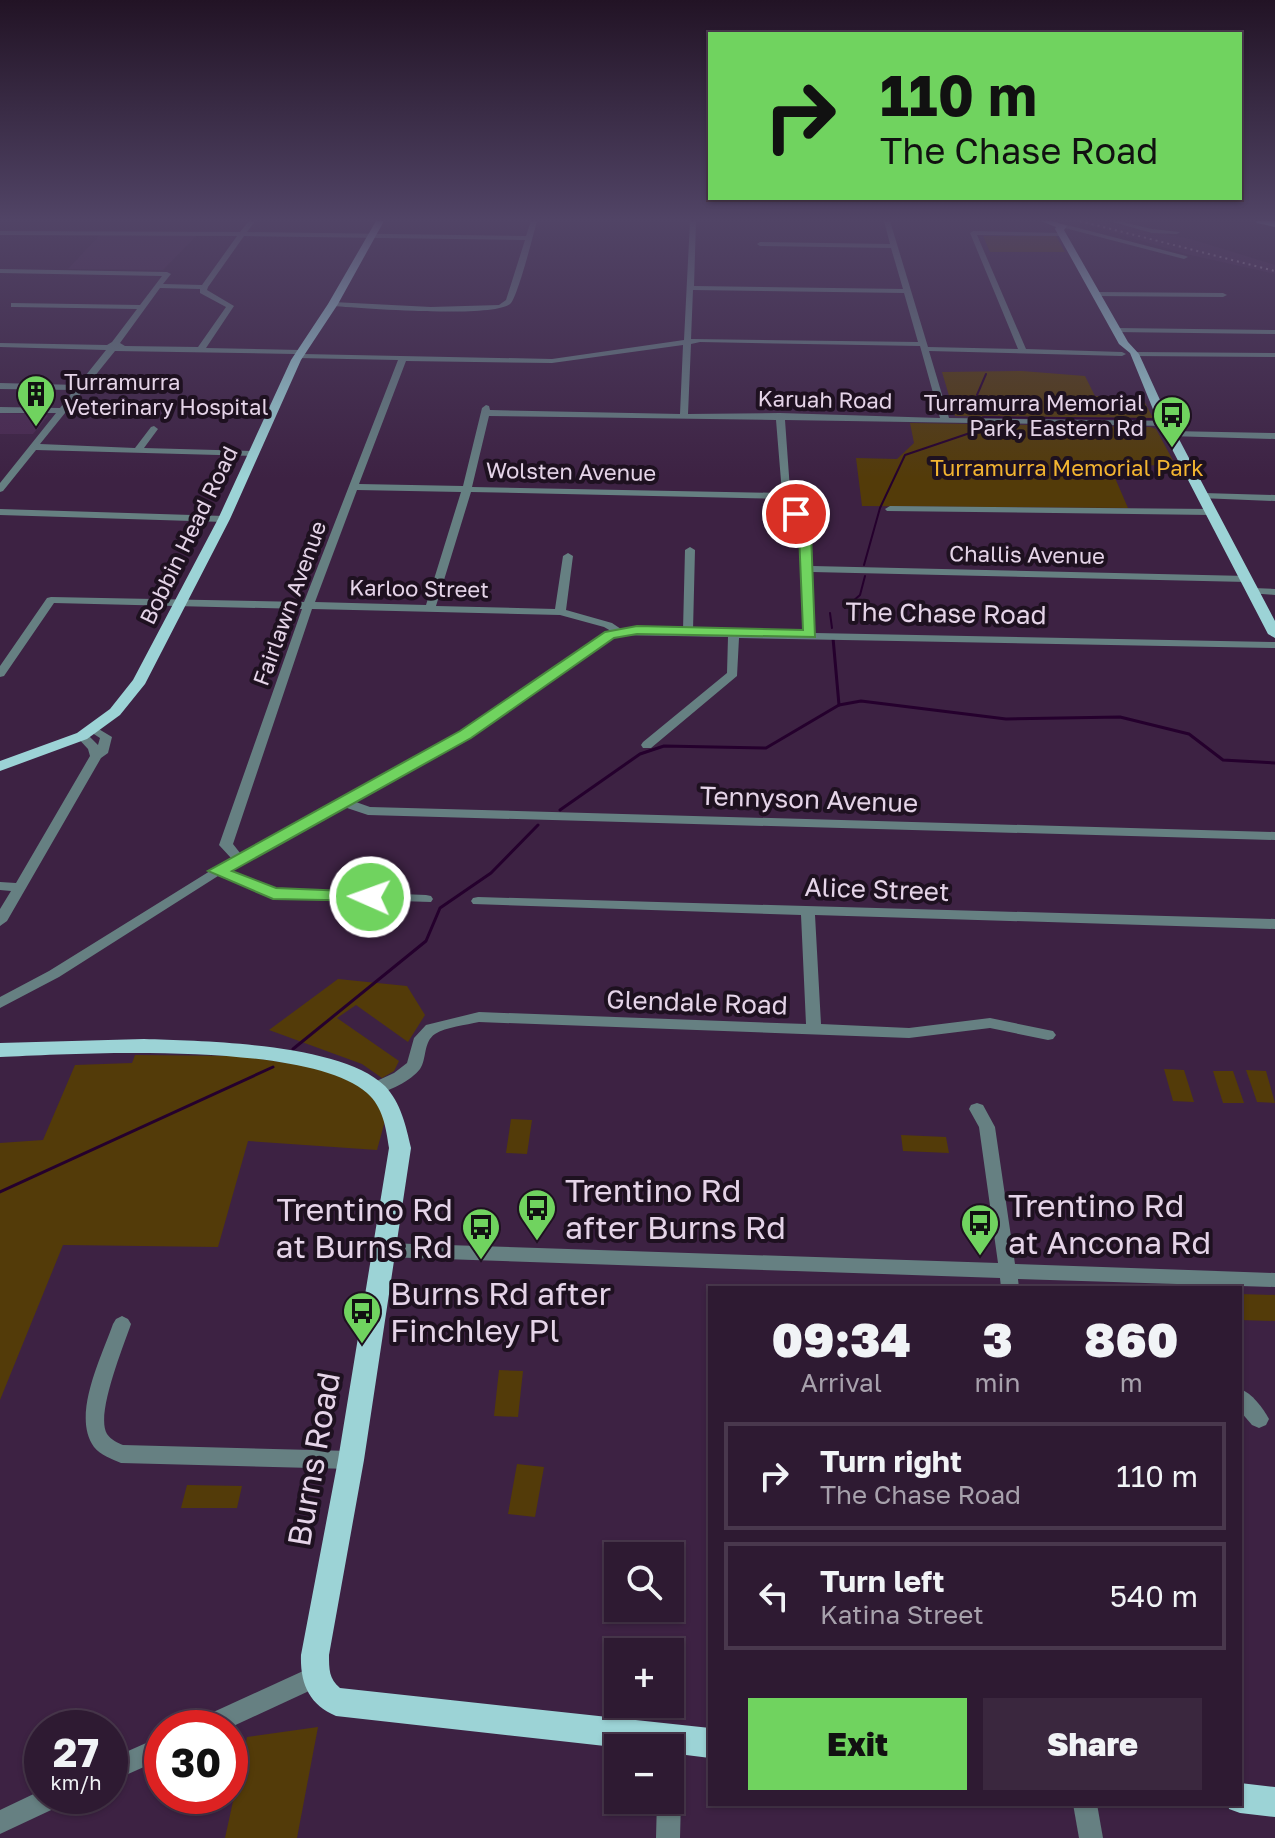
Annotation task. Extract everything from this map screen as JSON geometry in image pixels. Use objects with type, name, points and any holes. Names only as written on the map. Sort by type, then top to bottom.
[{"type":"main road","name":"Bobbin Head Road","points":[[0,766],[87,733],[115,712],[140,681],[224,519],[299,354],[331,307]]},
{"type":"main road","points":[[1104,307],[1275,634]]},
{"type":"main road","name":"Burns Road","points":[[0,1050],[140,1044],[212,1048],[324,1065],[356,1076],[374,1089],[394,1116],[400,1148],[351,1460],[315,1655],[314,1677]]},
{"type":"main road","points":[[314,1677],[326,1696],[336,1702],[604,1740]]},
{"type":"main road","points":[[684,1747],[708,1743]]},
{"type":"main road","points":[[1242,1798],[1275,1802]]},
{"type":"street","points":[[129,307],[144,307]]},
{"type":"street","points":[[0,489],[144,307]]},
{"type":"street","points":[[201,349],[229,307]]},
{"type":"street","points":[[402,307],[501,307]]},
{"type":"street","points":[[684,414],[689,307]]},
{"type":"street","points":[[914,307],[945,419]]},
{"type":"street","points":[[1004,307],[1023,351]]},
{"type":"street","points":[[1117,330],[1275,332]]},
{"type":"street","points":[[0,345],[552,361],[687,341],[1275,355]]},
{"type":"street","name":"Fairlawn Avenue","points":[[239,859],[226,845],[308,606],[403,358]]},
{"type":"street","points":[[0,386],[80,388]]},
{"type":"street","points":[[0,410],[62,411]]},
{"type":"street","name":"Karuah Road","points":[[467,489],[485,411],[945,419],[1275,436]]},
{"type":"street","points":[[780,416],[787,496],[805,533],[810,634]]},
{"type":"street","points":[[138,450],[154,429]]},
{"type":"street","points":[[34,447],[252,454]]},
{"type":"street","name":"Wolsten Avenue","points":[[353,487],[787,496]]},
{"type":"street","points":[[430,609],[467,489]]},
{"type":"street","points":[[1203,496],[1275,498]]},
{"type":"street","points":[[890,509],[1211,512]]},
{"type":"street","points":[[0,512],[224,519]]},
{"type":"street","points":[[688,631],[690,550]]},
{"type":"street","points":[[560,612],[568,556]]},
{"type":"street","name":"Challis Avenue","points":[[807,569],[1250,585],[1275,592]]},
{"type":"street","name":"Karloo Street","points":[[0,674],[51,600],[560,612],[608,625],[619,632]]},
{"type":"street","name":"The Chase Road","points":[[0,1003],[54,974],[217,871],[465,735],[601,639],[619,632],[1275,645]]},
{"type":"street","points":[[647,745],[733,674],[734,632]]},
{"type":"street","points":[[0,921],[96,756],[87,733]]},
{"type":"street","name":"Tennyson Avenue","points":[[343,802],[368,811],[1275,836]]},
{"type":"street","points":[[217,871],[273,893],[426,899]]},
{"type":"street","points":[[0,886],[19,887]]},
{"type":"street","name":"Alice Street","points":[[478,901],[1275,924]]},
{"type":"street","points":[[808,911],[814,1030]]},
{"type":"street","name":"Glendale Road","points":[[374,1089],[400,1077],[414,1066],[422,1038],[431,1029],[462,1019],[917,1033],[990,1023],[1048,1035]]},
{"type":"street","points":[[977,1109],[987,1127],[1009,1280]]},
{"type":"street","points":[[384,1250],[1009,1280],[1204,1283],[1275,1280]]},
{"type":"street","points":[[122,1324],[92,1418],[100,1441],[109,1448],[121,1454],[351,1460]]},
{"type":"street","points":[[1242,1399],[1259,1419]]},
{"type":"street","points":[[243,1710],[314,1677]]},
{"type":"street","points":[[1085,1806],[1091,1838]]},
{"type":"street","points":[[0,1822],[24,1811]]},
{"type":"street","points":[[668,1838],[669,1814]]},
{"type":"shaded area","points":[[0,413],[48,416],[33,434],[0,434]]},
{"type":"green space","points":[[1022,371],[1085,376],[1095,396],[1142,397],[1153,418],[955,416],[942,372]]},
{"type":"green space","name":"Turramurra Memorial Park","points":[[910,423],[1151,427],[1156,429],[1176,466],[1109,464],[1128,508],[862,506],[856,458],[897,459],[914,443]]},
{"type":"green space","points":[[338,979],[407,986],[425,1015],[408,1042],[356,1005],[337,1018],[399,1061],[394,1071],[382,1078],[362,1064],[269,1030]]},
{"type":"green space","points":[[135,1055],[244,1056],[329,1070],[377,1095],[386,1117],[377,1150],[248,1141],[218,1247],[63,1245],[0,1400],[0,1143],[43,1140],[75,1065],[132,1063]]},
{"type":"green space","points":[[1164,1069],[1184,1070],[1194,1102],[1173,1101]]},
{"type":"green space","points":[[1246,1070],[1266,1071],[1275,1103],[1257,1102]]},
{"type":"green space","points":[[1213,1071],[1233,1071],[1244,1103],[1223,1103]]},
{"type":"green space","points":[[511,1119],[532,1120],[527,1154],[506,1153]]},
{"type":"green space","points":[[901,1135],[946,1137],[949,1153],[903,1151]]},
{"type":"green space","points":[[1242,1294],[1275,1295],[1275,1321],[1242,1320]]},
{"type":"green space","points":[[499,1370],[523,1371],[518,1417],[494,1416]]},
{"type":"green space","points":[[517,1464],[544,1467],[535,1517],[508,1514]]},
{"type":"green space","points":[[187,1485],[242,1486],[237,1508],[181,1508]]},
{"type":"green space","points":[[318,1727],[297,1838],[225,1838],[230,1814],[248,1814],[248,1737]]},
{"type":"waterway","points":[[982,412],[977,395],[986,374]]},
{"type":"waterway","points":[[983,417],[1153,419]]},
{"type":"waterway","points":[[864,565],[880,508],[905,455],[970,433],[982,424]]},
{"type":"waterway","points":[[845,608],[860,595],[865,576]]},
{"type":"waterway","points":[[830,613],[832,628]]},
{"type":"waterway","points":[[833,638],[839,705]]},
{"type":"waterway","points":[[839,705],[861,701],[1006,719],[1120,717],[1189,734],[1223,760],[1275,763]]},
{"type":"waterway","points":[[560,810],[640,754],[664,746],[766,748],[839,705]]},
{"type":"waterway","points":[[293,1049],[426,941],[440,908],[491,873],[538,825]]},
{"type":"waterway","points":[[0,1192],[273,1067]]},
{"type":"place","name":"Turramurra Veterinary Hospital","points":[[36,428]]},
{"type":"place","name":"Turramurra Memorial Park, Eastern Rd","points":[[1172,449]]},
{"type":"place","name":"Trentino Rd after Burns Rd","points":[[537,1242]]},
{"type":"place","name":"Trentino Rd at Ancona Rd","points":[[980,1257]]},
{"type":"place","name":"Trentino Rd at Burns Rd","points":[[481,1261]]},
{"type":"place","name":"Burns Rd after Finchley Pl","points":[[362,1345]]},
{"type":"route","points":[[370,897],[273,893],[217,871],[465,735],[610,635],[637,630],[810,634],[805,533],[796,514]]}]
